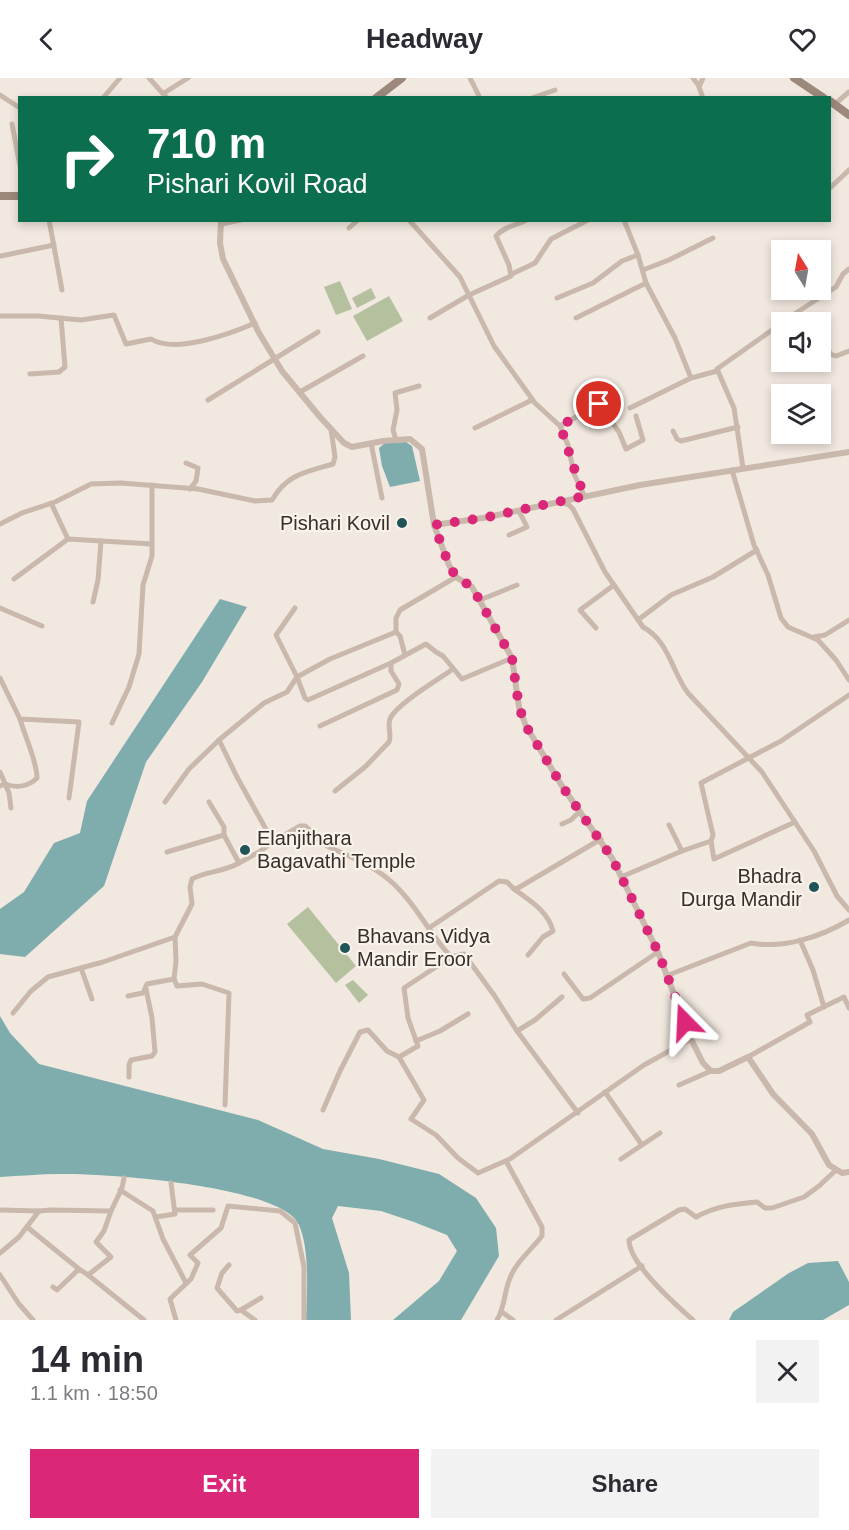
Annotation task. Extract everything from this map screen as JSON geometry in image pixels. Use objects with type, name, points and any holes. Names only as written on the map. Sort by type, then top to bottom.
[{"type":"main road","points":[[379,96],[402,78]]},
{"type":"main road","points":[[794,78],[821,96]]},
{"type":"main road","points":[[831,102],[849,115]]},
{"type":"main road","points":[[0,196],[18,196]]},
{"type":"street","points":[[105,96],[120,78]]},
{"type":"street","points":[[149,78],[166,95],[188,78]]},
{"type":"street","points":[[470,78],[479,96]]},
{"type":"street","points":[[693,78],[702,96]]},
{"type":"street","points":[[699,86],[704,78]]},
{"type":"street","points":[[538,96],[555,90]]},
{"type":"street","points":[[831,102],[849,92]]},
{"type":"street","points":[[0,95],[18,107]]},
{"type":"street","points":[[12,124],[18,156]]},
{"type":"street","points":[[831,187],[849,170]]},
{"type":"street","points":[[49,222],[62,290]]},
{"type":"street","points":[[221,222],[220,243],[223,259],[275,359],[344,443],[352,447],[410,439],[422,449],[434,525],[444,556],[456,577],[472,587],[512,658],[519,707],[526,726],[562,786],[601,839],[658,952],[691,1039],[703,1063],[711,1071]]},
{"type":"street","points":[[349,228],[356,222]]},
{"type":"street","points":[[411,222],[460,277],[494,346],[532,400],[560,426],[568,445],[574,474],[585,496]]},
{"type":"street","points":[[512,274],[496,236],[521,222]]},
{"type":"street","points":[[430,318],[469,295],[535,263],[551,239],[584,222]]},
{"type":"street","points":[[625,222],[646,283],[675,338],[691,378]]},
{"type":"street","points":[[642,270],[669,260],[712,238]]},
{"type":"street","points":[[1,256],[54,245]]},
{"type":"street","points":[[557,298],[593,283],[622,261],[638,255]]},
{"type":"street","points":[[797,312],[836,286],[849,269]]},
{"type":"street","points":[[576,318],[646,283]]},
{"type":"street","points":[[0,316],[38,316],[81,320],[114,315],[126,344],[151,339],[159,344],[208,341],[255,323]]},
{"type":"street","points":[[30,374],[59,372],[65,367],[61,318]]},
{"type":"street","points":[[630,408],[691,378],[717,371],[718,367],[771,330]]},
{"type":"street","points":[[208,400],[318,332]]},
{"type":"street","points":[[831,355],[849,351]]},
{"type":"street","points":[[300,392],[363,356]]},
{"type":"street","points":[[717,371],[730,399],[738,427],[743,468]]},
{"type":"street","points":[[396,440],[393,430],[397,410],[395,393],[419,386]]},
{"type":"street","points":[[475,428],[532,400]]},
{"type":"street","points":[[560,426],[599,404],[619,432],[626,449],[643,440],[636,416]]},
{"type":"street","points":[[673,431],[677,439],[681,441],[738,427]]},
{"type":"street","points":[[0,524],[91,484],[152,485],[190,489],[255,501],[272,500],[285,482],[303,473],[333,464],[335,457],[332,429]]},
{"type":"street","points":[[371,443],[382,498]]},
{"type":"street","points":[[434,525],[483,518],[585,496],[743,468],[849,452]]},
{"type":"street","points":[[186,463],[198,468],[196,481],[190,489]]},
{"type":"street","points":[[732,470],[781,618],[788,627],[818,640],[849,680]]},
{"type":"street","points":[[112,723],[129,687],[139,654],[143,585],[152,556],[152,485]]},
{"type":"street","points":[[558,502],[569,505],[573,509],[614,585],[643,627],[651,632],[663,647],[677,672],[679,681],[688,693],[762,772],[814,850],[837,896],[849,910]]},
{"type":"street","points":[[51,503],[68,539]]},
{"type":"street","points":[[509,535],[527,527],[519,510]]},
{"type":"street","points":[[14,579],[68,539],[152,544]]},
{"type":"street","points":[[93,602],[98,580],[101,541]]},
{"type":"street","points":[[639,620],[671,595],[713,577],[757,550]]},
{"type":"street","points":[[405,655],[400,636],[396,632],[396,618],[400,610],[456,577]]},
{"type":"street","points":[[480,600],[517,585]]},
{"type":"street","points":[[596,628],[580,610],[614,585]]},
{"type":"street","points":[[0,608],[42,626]]},
{"type":"street","points":[[295,608],[276,635],[305,698],[308,700],[391,663],[426,644],[443,656],[462,679],[512,658]]},
{"type":"street","points":[[812,638],[825,635],[849,620]]},
{"type":"street","points":[[165,802],[189,769],[219,740],[264,703],[287,692],[297,677],[330,659],[396,632]]},
{"type":"street","points":[[320,726],[397,690],[399,684],[391,671],[391,663]]},
{"type":"street","points":[[335,791],[365,767],[389,742],[391,737],[388,726],[393,713],[453,669]]},
{"type":"street","points":[[0,678],[20,719],[26,742],[37,768],[37,778],[33,782],[15,788],[3,785]]},
{"type":"street","points":[[795,822],[714,859],[711,841],[713,835],[701,783],[781,741],[849,694]]},
{"type":"street","points":[[20,719],[79,722],[69,798]]},
{"type":"street","points":[[219,740],[273,842]]},
{"type":"street","points":[[0,772],[3,785],[9,793],[11,808]]},
{"type":"street","points":[[209,802],[224,827],[224,835],[239,863]]},
{"type":"street","points":[[562,824],[580,812]]},
{"type":"street","points":[[669,825],[682,851]]},
{"type":"street","points":[[225,1105],[230,993],[202,984],[177,986],[174,979],[177,961],[176,937],[192,904],[190,887],[192,879],[229,869],[300,826],[305,826],[327,846],[354,857],[384,875],[411,903],[438,943],[451,957]]},
{"type":"street","points":[[167,852],[224,835]]},
{"type":"street","points":[[514,889],[601,839]]},
{"type":"street","points":[[621,877],[711,841]]},
{"type":"street","points":[[429,928],[499,881],[507,882],[539,908],[551,923],[553,931],[543,937],[528,955]]},
{"type":"street","points":[[666,976],[751,943],[764,945],[800,940],[837,927],[849,920]]},
{"type":"street","points":[[13,1013],[31,991],[48,977],[176,937]]},
{"type":"street","points":[[800,940],[813,970],[824,1007]]},
{"type":"street","points":[[564,974],[583,999],[590,998],[658,952]]},
{"type":"street","points":[[399,1057],[418,1046],[408,1018],[404,988],[451,957],[464,954],[578,1113]]},
{"type":"street","points":[[81,968],[92,999]]},
{"type":"street","points":[[128,996],[143,993],[147,984],[174,979]]},
{"type":"street","points":[[129,1077],[131,1060],[152,1056],[155,1052],[152,1018],[146,989]]},
{"type":"street","points":[[517,1031],[535,1020],[562,997]]},
{"type":"street","points":[[679,1085],[711,1071],[719,1071],[748,1057],[810,1022],[807,1015],[844,997],[849,1008]]},
{"type":"street","points":[[417,1041],[440,1031],[468,1014]]},
{"type":"street","points":[[323,1110],[360,1032],[368,1030],[387,1051],[399,1057],[424,1100],[411,1119],[436,1135],[458,1158],[478,1173],[506,1161],[644,1065],[691,1039]]},
{"type":"street","points":[[748,1057],[774,1094],[812,1134],[824,1158],[835,1171],[849,1172]]},
{"type":"street","points":[[605,1092],[642,1145]]},
{"type":"street","points":[[621,1159],[660,1133]]},
{"type":"street","points":[[497,1320],[502,1312],[509,1280],[517,1266],[542,1236],[542,1227],[506,1161]]},
{"type":"street","points":[[693,1320],[654,1284],[629,1245],[629,1240],[679,1210],[685,1209],[696,1216],[713,1208],[757,1202],[765,1208],[772,1208],[804,1197],[835,1171]]},
{"type":"street","points":[[88,1275],[111,1257],[96,1242],[104,1232],[124,1178]]},
{"type":"street","points":[[156,1217],[175,1214],[171,1183]]},
{"type":"street","points":[[120,1190],[153,1211],[163,1239],[186,1283]]},
{"type":"street","points":[[176,1320],[170,1299],[191,1279],[198,1263],[190,1255],[221,1228],[228,1206],[280,1211],[295,1223],[304,1267],[304,1320]]},
{"type":"street","points":[[0,1210],[111,1211]]},
{"type":"street","points":[[175,1210],[213,1210]]},
{"type":"street","points":[[0,1253],[27,1227],[39,1211]]},
{"type":"street","points":[[27,1227],[144,1320]]},
{"type":"street","points":[[229,1265],[222,1273],[218,1288],[237,1311],[261,1298]]},
{"type":"street","points":[[556,1320],[642,1266]]},
{"type":"street","points":[[53,1287],[57,1290],[79,1269]]},
{"type":"street","points":[[0,1275],[19,1304],[33,1320]]},
{"type":"street","points":[[242,1310],[255,1320]]},
{"type":"street","points":[[502,1312],[513,1320]]},
{"type":"green space","points":[[340,281],[352,309],[336,315],[324,287]]},
{"type":"green space","points":[[371,288],[376,298],[357,308],[352,298]]},
{"type":"green space","points":[[389,296],[403,321],[367,341],[353,316]]},
{"type":"green space","points":[[308,907],[356,966],[336,983],[287,924]]},
{"type":"green space","points":[[353,980],[368,995],[359,1003],[345,985]]},
{"type":"water","points":[[406,442],[412,446],[420,481],[390,487],[382,466],[379,448],[385,443]]},
{"type":"water","points":[[220,599],[247,607],[202,682],[146,762],[104,886],[25,957],[0,954],[0,909],[24,892],[54,843],[80,833],[87,801]]},
{"type":"water","points":[[0,1016],[10,1033],[39,1064],[258,1120],[323,1149],[379,1159],[439,1174],[476,1198],[496,1228],[499,1256],[461,1320],[393,1320],[439,1281],[457,1251],[447,1235],[414,1222],[381,1211],[338,1206],[332,1218],[349,1273],[351,1320],[306,1320],[305,1247],[299,1225],[286,1211],[260,1200],[227,1191],[149,1179],[81,1174],[0,1177]]},
{"type":"water","points":[[838,1261],[849,1282],[849,1305],[823,1320],[729,1320],[733,1312],[789,1273],[808,1263]]},
{"type":"place","name":"Pishari Kovil","points":[[402,523]]},
{"type":"place","name":"Elanjithara Bagavathi Temple","points":[[245,850]]},
{"type":"place","name":"Bhadra Durga Mandir","points":[[814,887]]},
{"type":"place","name":"Bhavans Vidya Mandir Eroor","points":[[345,948]]},
{"type":"route","points":[[599,404],[560,426],[568,445],[574,474],[585,496],[483,518],[434,525],[444,556],[456,577],[472,587],[512,658],[519,707],[526,726],[562,786],[601,839],[612,858],[658,952],[685,1022]]}]
